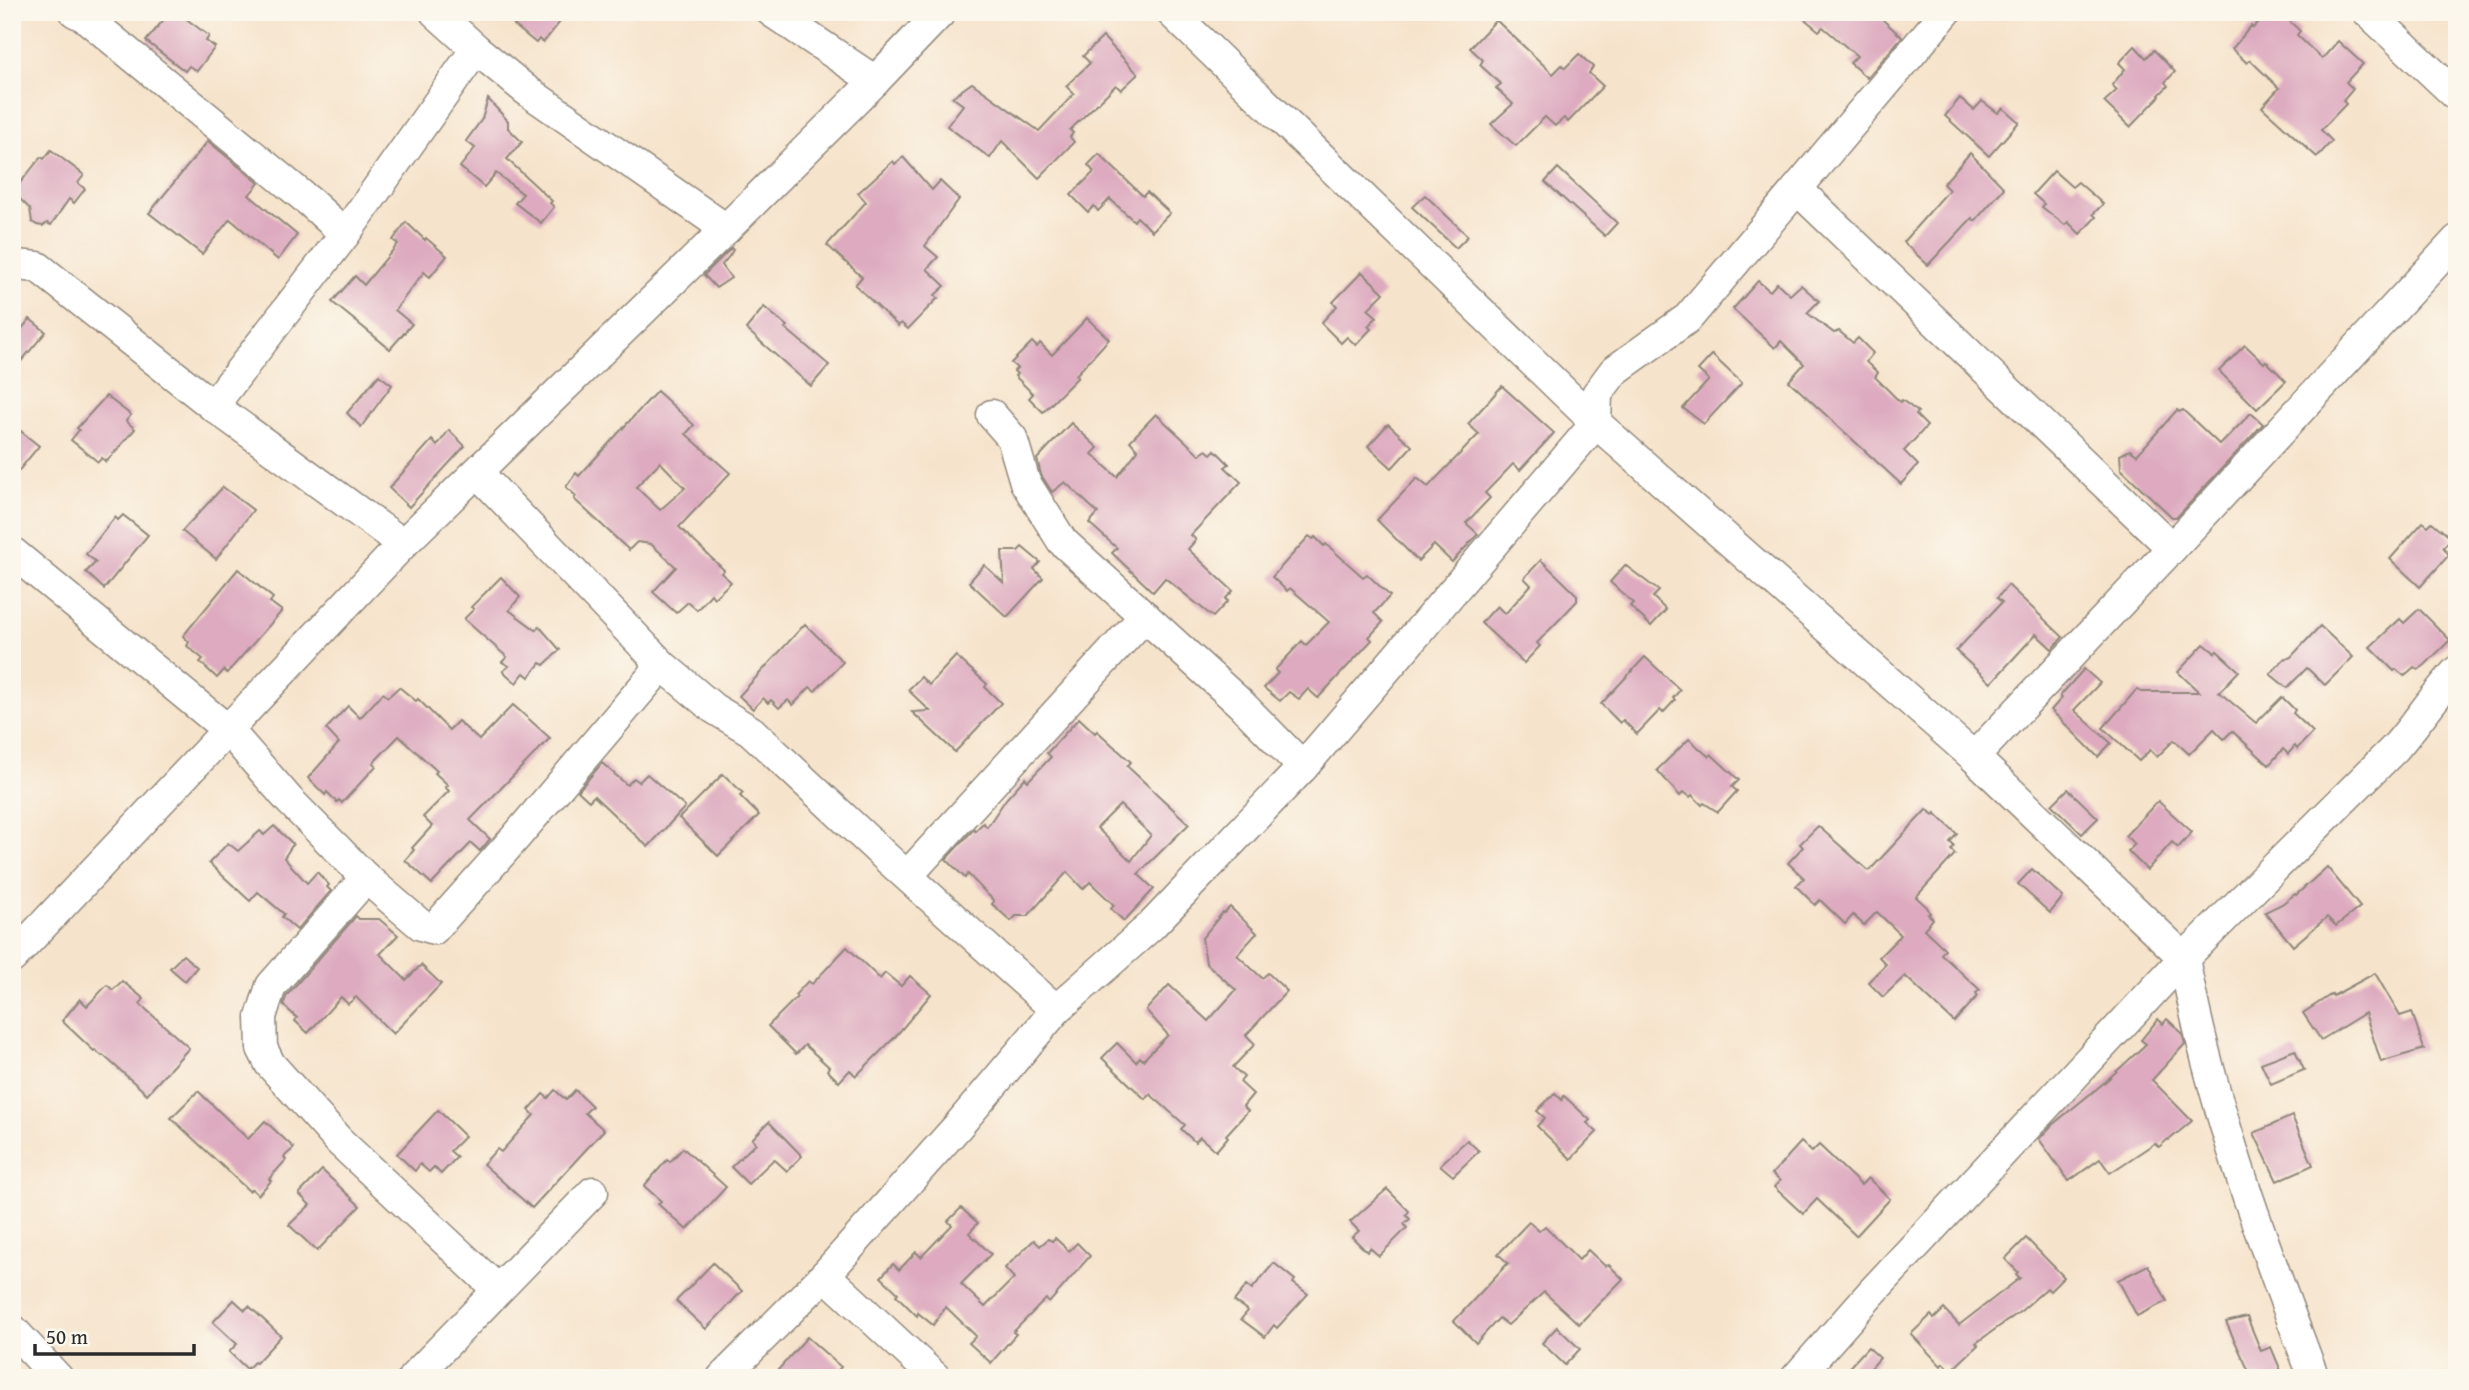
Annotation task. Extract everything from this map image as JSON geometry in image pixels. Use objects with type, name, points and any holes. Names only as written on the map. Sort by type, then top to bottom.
[{"type":"street","points":[[75,12],[85,17],[345,234]]},
{"type":"street","points":[[435,12],[526,90],[726,229]]},
{"type":"street","points":[[772,12],[875,81]]},
{"type":"street","points":[[12,958],[403,544],[726,229],[941,12]]},
{"type":"street","points":[[1171,12],[1596,423],[1973,757],[2184,958],[2193,1009],[2244,1190],[2314,1378]]},
{"type":"street","points":[[722,1378],[825,1275],[958,1126],[1056,1010],[1151,926],[1303,767],[1596,423],[1597,394],[1614,371],[1688,318],[1946,12]]},
{"type":"street","points":[[2368,12],[2457,96]]},
{"type":"street","points":[[213,406],[345,234],[476,49]]},
{"type":"street","points":[[1797,189],[2172,548]]},
{"type":"street","points":[[1973,757],[2172,548],[2457,240]]},
{"type":"street","points":[[12,267],[38,267],[213,406],[403,544]]},
{"type":"street","points":[[992,415],[1012,438],[1025,482],[1062,541],[1241,704],[1303,767]]},
{"type":"street","points":[[478,473],[662,665],[713,708],[751,731],[1056,1010]]},
{"type":"street","points":[[12,552],[229,731],[289,800],[366,878],[421,925],[434,929],[662,665]]},
{"type":"street","points":[[908,875],[1145,616]]},
{"type":"street","points":[[1796,1378],[2184,958],[2395,748],[2457,671]]},
{"type":"street","points":[[366,878],[271,986],[261,1017],[262,1048],[270,1064],[339,1141],[497,1289]]},
{"type":"street","points":[[413,1378],[593,1192]]},
{"type":"street","points":[[825,1275],[936,1378]]},
{"type":"street","points":[[12,1329],[58,1378]]},
{"type":"building","points":[[170,12],[177,12],[209,36],[206,41],[215,47],[197,71],[189,66],[185,71],[146,41]]},
{"type":"building","points":[[524,12],[568,12],[543,43],[539,39],[536,43],[514,25]]},
{"type":"building","points":[[1796,12],[1874,12],[1902,37],[1867,78],[1850,63],[1857,56],[1823,27],[1819,31]]},
{"type":"building","points":[[2268,12],[2280,12],[2300,31],[2297,35],[2322,59],[2338,41],[2363,64],[2346,82],[2353,89],[2343,101],[2346,104],[2321,130],[2332,141],[2317,157],[2262,107],[2279,88],[2250,60],[2247,63],[2232,49],[2251,26],[2253,28]]},
{"type":"building","points":[[1496,20],[1553,74],[1562,65],[1565,68],[1579,54],[1593,67],[1589,73],[1603,86],[1568,122],[1564,118],[1555,126],[1545,117],[1516,146],[1491,124],[1513,104],[1496,88],[1501,84],[1480,65],[1483,60],[1470,48]]},
{"type":"building","points":[[1103,37],[1138,74],[1121,90],[1116,85],[1070,130],[1073,133],[1070,137],[1074,142],[1039,178],[1002,141],[990,158],[947,126],[963,105],[952,97],[972,83],[1039,131],[1074,94],[1066,86],[1090,63],[1083,56]]},
{"type":"building","points":[[2135,46],[2146,58],[2154,50],[2175,72],[2165,82],[2168,86],[2160,96],[2130,127],[2104,102],[2117,90],[2112,85],[2125,69],[2119,63]]},
{"type":"building","points":[[1960,98],[1974,110],[1982,101],[1998,113],[2003,108],[2019,122],[1989,156],[1945,116]]},
{"type":"building","points":[[488,99],[508,121],[508,128],[522,142],[507,159],[552,201],[550,203],[554,207],[541,223],[515,203],[523,194],[496,173],[484,187],[460,167],[475,148],[466,141],[482,119]]},
{"type":"building","points":[[208,141],[259,183],[249,195],[297,235],[278,260],[230,219],[202,254],[149,213]]},
{"type":"building","points":[[51,150],[84,175],[78,183],[85,189],[74,203],[69,199],[51,225],[47,223],[43,226],[32,222],[30,209],[13,192],[41,157],[44,159]]},
{"type":"building","points":[[1970,153],[2004,188],[1975,221],[1972,218],[1928,265],[1903,242],[1949,190],[1943,184]]},
{"type":"building","points":[[1099,154],[1143,196],[1147,192],[1170,213],[1152,231],[1137,217],[1134,221],[1110,199],[1098,211],[1094,206],[1088,212],[1071,195],[1094,172],[1088,165]]},
{"type":"building","points":[[903,157],[932,190],[940,181],[959,199],[925,246],[938,257],[927,269],[945,286],[935,295],[938,298],[908,329],[901,323],[898,326],[855,285],[862,277],[827,245],[866,202],[858,193],[893,161],[895,164]]},
{"type":"building","points":[[1558,168],[1617,223],[1605,236],[1545,182]]},
{"type":"building","points":[[2054,171],[2072,187],[2078,182],[2103,204],[2093,214],[2096,217],[2080,234],[2068,222],[2065,225],[2042,207],[2044,204],[2033,194]]},
{"type":"building","points":[[1425,195],[1468,236],[1456,248],[1412,207]]},
{"type":"building","points":[[406,222],[447,256],[430,277],[424,272],[395,310],[412,324],[390,349],[332,302],[355,276],[364,285],[398,244],[393,240]]},
{"type":"building","points":[[731,248],[733,250],[722,265],[731,278],[716,288],[704,275]]},
{"type":"building","points":[[1362,272],[1384,293],[1368,309],[1377,317],[1368,326],[1371,329],[1356,345],[1347,337],[1341,343],[1321,323],[1337,306],[1333,302]]},
{"type":"building","points":[[1758,281],[1770,291],[1777,283],[1790,295],[1801,285],[1819,301],[1807,313],[1834,333],[1839,331],[1853,343],[1858,338],[1873,353],[1866,362],[1878,373],[1875,377],[1900,402],[1902,400],[1918,412],[1916,415],[1927,426],[1904,451],[1918,465],[1901,484],[1789,381],[1804,364],[1781,341],[1775,348],[1733,309]]},
{"type":"building","points":[[764,307],[829,365],[811,386],[746,329]]},
{"type":"building","points":[[1087,318],[1109,339],[1076,375],[1078,377],[1043,412],[1029,398],[1033,394],[1015,376],[1017,374],[1014,371],[1017,368],[1011,363],[1032,342],[1037,347],[1040,343],[1052,355]]},
{"type":"building","points":[[30,319],[46,332],[12,372],[12,325],[20,331]]},
{"type":"building","points":[[2245,345],[2286,381],[2257,409],[2219,371]]},
{"type":"building","points":[[1712,355],[1742,383],[1704,424],[1683,408],[1709,380],[1698,370]]},
{"type":"building","points":[[379,375],[392,385],[361,427],[347,413]]},
{"type":"building","points":[[1502,386],[1554,433],[1520,470],[1513,464],[1485,493],[1490,498],[1466,523],[1478,534],[1452,562],[1434,545],[1418,561],[1377,520],[1417,478],[1428,487],[1479,434],[1468,424]]},
{"type":"building","points":[[657,391],[694,425],[686,434],[730,473],[679,527],[724,570],[721,573],[731,582],[714,598],[711,594],[697,610],[688,602],[676,613],[653,592],[676,567],[651,544],[637,542],[629,550],[574,499],[576,496],[566,487],[576,473],[579,476]],"holes":[[[660,462],[685,488],[660,510],[636,487]]]},
{"type":"building","points":[[106,396],[131,415],[126,421],[135,429],[106,462],[102,458],[98,462],[71,440],[79,430],[77,428]]},
{"type":"building","points":[[2177,410],[2183,410],[2220,445],[2251,413],[2263,424],[2177,517],[2172,517],[2121,469],[2120,455],[2130,450],[2137,455]]},
{"type":"building","points":[[1156,414],[1200,455],[1206,450],[1211,454],[1215,450],[1229,464],[1225,467],[1241,482],[1191,535],[1196,540],[1188,549],[1233,591],[1225,599],[1228,601],[1213,617],[1165,578],[1153,592],[1112,553],[1117,548],[1089,523],[1098,513],[1065,482],[1052,492],[1041,475],[1037,459],[1071,423],[1098,448],[1092,454],[1117,477],[1138,450],[1130,441]]},
{"type":"building","points":[[12,424],[39,446],[12,479]]},
{"type":"building","points":[[1388,424],[1412,446],[1392,468],[1368,446]]},
{"type":"building","points":[[449,430],[465,446],[409,507],[389,488],[432,440],[437,446]]},
{"type":"building","points":[[223,487],[253,510],[216,559],[182,531]]},
{"type":"building","points":[[123,515],[148,535],[104,589],[86,572],[96,562],[86,554],[115,517],[118,520]]},
{"type":"building","points":[[2423,522],[2428,526],[2432,522],[2452,539],[2443,547],[2449,555],[2420,587],[2390,559]]},
{"type":"building","points":[[1309,536],[1313,539],[1315,537],[1324,546],[1326,544],[1363,577],[1367,574],[1390,596],[1374,613],[1383,622],[1369,637],[1372,640],[1318,698],[1308,689],[1299,699],[1289,692],[1280,701],[1264,688],[1278,673],[1275,670],[1302,641],[1306,645],[1329,622],[1290,588],[1287,591],[1272,577]]},
{"type":"building","points":[[1022,547],[1040,562],[1034,569],[1043,578],[1007,617],[969,582],[984,565],[1004,583],[1002,551],[1018,551]]},
{"type":"building","points":[[1541,560],[1577,595],[1577,601],[1537,643],[1540,646],[1524,663],[1481,623],[1497,606],[1505,614],[1531,585],[1524,578]]},
{"type":"building","points":[[1625,565],[1659,591],[1653,597],[1666,610],[1651,626],[1630,606],[1633,603],[1610,582]]},
{"type":"building","points":[[238,569],[273,598],[270,602],[282,611],[227,673],[224,670],[217,678],[200,662],[203,659],[187,646],[189,642],[183,636]]},
{"type":"building","points":[[501,577],[520,597],[509,610],[536,630],[539,626],[560,650],[544,665],[540,663],[529,677],[524,673],[516,683],[503,671],[509,666],[502,662],[507,657],[464,619],[474,609],[471,607]]},
{"type":"building","points":[[2008,585],[2063,637],[2052,649],[2036,634],[1991,683],[1956,651],[2002,602],[1997,598]]},
{"type":"building","points":[[2419,609],[2450,640],[2425,665],[2418,670],[2414,667],[2404,676],[2396,669],[2394,671],[2370,647],[2400,619],[2404,623]]},
{"type":"building","points":[[805,624],[843,662],[815,691],[810,687],[793,705],[788,700],[779,708],[771,700],[768,703],[763,698],[753,709],[739,696]]},
{"type":"building","points":[[2320,626],[2353,657],[2325,685],[2307,668],[2287,688],[2270,674],[2285,658],[2291,657]]},
{"type":"building","points":[[2204,644],[2215,653],[2217,651],[2239,671],[2219,692],[2256,723],[2282,697],[2295,710],[2293,713],[2313,732],[2297,749],[2295,746],[2288,754],[2283,749],[2269,765],[2232,731],[2224,739],[2214,729],[2189,754],[2174,740],[2157,757],[2150,750],[2139,761],[2103,728],[2137,689],[2141,692],[2199,692],[2178,672]]},
{"type":"building","points":[[956,656],[987,684],[985,687],[1001,703],[955,752],[912,712],[930,711],[908,690],[921,677],[929,685]]},
{"type":"building","points":[[1645,657],[1680,690],[1663,713],[1660,710],[1637,734],[1623,720],[1620,723],[1601,704]]},
{"type":"building","points":[[2084,669],[2100,683],[2074,710],[2111,743],[2098,757],[2051,710]]},
{"type":"building","points":[[399,687],[416,701],[418,699],[449,730],[458,721],[479,740],[513,705],[550,738],[470,820],[490,839],[480,851],[471,843],[432,884],[405,860],[432,826],[423,817],[449,791],[445,787],[448,785],[435,773],[437,771],[399,736],[373,763],[376,766],[342,803],[339,800],[337,802],[327,792],[325,795],[308,778],[339,743],[326,729],[348,706],[360,718],[383,693],[388,697]]},
{"type":"building","points":[[1079,718],[1131,762],[1127,766],[1189,824],[1138,874],[1154,889],[1124,921],[1111,909],[1114,905],[1090,882],[1083,889],[1067,872],[1028,916],[1016,916],[1011,921],[992,904],[994,901],[968,874],[965,878],[946,859],[974,829],[975,831],[983,823],[987,827],[1006,799],[1025,778],[1028,781],[1051,757],[1047,753]],"holes":[[[1120,805],[1151,835],[1131,861],[1097,828]]]},
{"type":"building","points":[[1689,739],[1709,757],[1711,754],[1739,780],[1732,787],[1737,791],[1718,812],[1704,803],[1702,805],[1692,795],[1690,797],[1684,792],[1680,796],[1657,770]]},
{"type":"building","points":[[602,763],[627,785],[634,778],[639,782],[647,774],[685,807],[648,847],[594,796],[589,801],[578,791]]},
{"type":"building","points":[[723,774],[743,793],[740,796],[759,815],[718,856],[679,818]]},
{"type":"building","points":[[2068,789],[2098,818],[2082,834],[2052,805]]},
{"type":"building","points":[[2158,801],[2192,832],[2178,848],[2172,842],[2147,870],[2128,851],[2135,844],[2125,836]]},
{"type":"building","points":[[1927,809],[1957,834],[1950,842],[1954,846],[1951,850],[1955,854],[1916,897],[1927,907],[1930,913],[1928,914],[1933,919],[1924,929],[1945,949],[1941,954],[1980,990],[1976,993],[1978,996],[1954,1022],[1905,976],[1883,997],[1868,982],[1886,964],[1879,957],[1901,935],[1877,912],[1864,925],[1853,915],[1845,924],[1820,900],[1815,905],[1796,886],[1804,878],[1788,863],[1803,847],[1800,844],[1818,826],[1869,871]]},
{"type":"building","points":[[274,826],[293,844],[284,858],[307,883],[317,872],[331,891],[297,930],[282,917],[284,914],[258,892],[250,901],[209,863],[228,843],[238,851],[260,831],[264,835]]},
{"type":"building","points":[[2327,867],[2360,907],[2336,926],[2327,917],[2293,946],[2265,912],[2296,895]]},
{"type":"building","points":[[2032,869],[2063,897],[2050,913],[2018,884]]},
{"type":"building","points":[[1230,907],[1257,933],[1237,955],[1262,978],[1268,973],[1287,991],[1246,1035],[1255,1044],[1233,1067],[1244,1077],[1240,1082],[1253,1094],[1243,1106],[1248,1111],[1226,1135],[1228,1137],[1216,1151],[1200,1137],[1195,1142],[1181,1129],[1185,1125],[1150,1094],[1145,1099],[1102,1058],[1117,1043],[1136,1062],[1140,1057],[1143,1060],[1168,1035],[1146,1010],[1169,985],[1208,1021],[1236,990],[1206,963],[1202,938]]},
{"type":"building","points":[[356,916],[359,919],[379,919],[398,935],[380,954],[406,980],[421,965],[441,984],[393,1034],[356,997],[348,1004],[341,997],[308,1033],[283,1005],[287,995]]},
{"type":"building","points":[[847,947],[880,979],[885,973],[901,986],[910,976],[931,994],[896,1036],[856,1076],[850,1070],[839,1082],[827,1070],[829,1067],[805,1045],[796,1054],[768,1026],[797,997],[795,995],[808,981],[812,984]]},
{"type":"building","points":[[183,955],[197,967],[185,981],[170,968]]},
{"type":"building","points":[[2375,973],[2400,1016],[2412,1012],[2424,1049],[2381,1062],[2365,1013],[2321,1040],[2303,1013],[2332,994],[2333,996]]},
{"type":"building","points":[[122,981],[144,999],[140,1004],[189,1048],[147,1094],[62,1021],[80,999],[87,1006],[107,985],[113,990]]},
{"type":"building","points":[[2158,1019],[2163,1024],[2167,1019],[2182,1033],[2185,1044],[2152,1080],[2192,1121],[2159,1147],[2155,1143],[2110,1173],[2100,1159],[2069,1181],[2039,1139],[2146,1044],[2141,1040]]},
{"type":"building","points":[[2295,1050],[2304,1070],[2271,1084],[2261,1063]]},
{"type":"building","points":[[555,1090],[566,1100],[575,1090],[592,1106],[585,1113],[604,1130],[532,1208],[483,1164],[497,1149],[501,1152],[534,1115],[529,1110],[543,1094],[548,1098]]},
{"type":"building","points":[[198,1091],[248,1139],[265,1121],[294,1148],[284,1157],[286,1160],[258,1195],[252,1189],[249,1191],[171,1118]]},
{"type":"building","points":[[1555,1093],[1562,1100],[1564,1096],[1590,1120],[1587,1123],[1597,1132],[1571,1159],[1537,1126],[1545,1118],[1537,1111]]},
{"type":"building","points":[[438,1110],[465,1136],[450,1151],[457,1157],[441,1174],[434,1167],[429,1172],[420,1164],[415,1171],[397,1154]]},
{"type":"building","points":[[2292,1116],[2313,1165],[2277,1181],[2254,1133]]},
{"type":"building","points":[[769,1122],[802,1156],[787,1171],[774,1159],[748,1184],[731,1167],[756,1143],[752,1139]]},
{"type":"building","points":[[1467,1140],[1479,1151],[1453,1176],[1440,1165]]},
{"type":"building","points":[[1801,1142],[1812,1152],[1819,1145],[1861,1185],[1868,1178],[1890,1199],[1856,1236],[1817,1199],[1803,1214],[1774,1187],[1780,1181],[1772,1174]]},
{"type":"building","points":[[683,1148],[726,1187],[687,1230],[658,1204],[661,1201],[644,1186],[667,1160],[670,1162]]},
{"type":"building","points":[[322,1170],[360,1206],[317,1251],[289,1225],[310,1205],[299,1194]]},
{"type":"building","points":[[1387,1189],[1409,1211],[1406,1215],[1410,1219],[1404,1224],[1407,1228],[1379,1256],[1370,1248],[1367,1252],[1352,1237],[1359,1231],[1350,1222]]},
{"type":"building","points":[[961,1208],[978,1223],[969,1233],[991,1254],[961,1284],[985,1307],[1014,1278],[1005,1268],[1034,1240],[1040,1246],[1048,1239],[1052,1241],[1055,1238],[1069,1251],[1077,1243],[1090,1256],[1049,1303],[1046,1299],[1013,1332],[1016,1334],[991,1363],[969,1343],[976,1336],[946,1307],[933,1325],[918,1313],[917,1316],[881,1277],[893,1264],[899,1270],[916,1252],[921,1257],[952,1225],[948,1221]]},
{"type":"building","points":[[1529,1222],[1539,1231],[1545,1226],[1579,1260],[1588,1250],[1623,1279],[1579,1324],[1544,1292],[1508,1325],[1499,1318],[1476,1343],[1454,1321],[1508,1263],[1498,1254]]},
{"type":"building","points":[[2026,1238],[2064,1277],[2050,1291],[2047,1288],[2021,1311],[1976,1343],[1978,1345],[1951,1371],[1943,1363],[1941,1366],[1911,1334],[1931,1315],[1934,1319],[1944,1309],[1959,1325],[2020,1278],[2016,1274],[2018,1272],[2005,1259]]},
{"type":"building","points":[[713,1263],[742,1291],[706,1329],[676,1301]]},
{"type":"building","points":[[1274,1263],[1308,1294],[1277,1328],[1274,1325],[1265,1337],[1241,1319],[1248,1311],[1234,1301],[1247,1285],[1252,1289]]},
{"type":"building","points":[[2148,1265],[2167,1301],[2137,1316],[2118,1280]]},
{"type":"building","points":[[234,1300],[245,1310],[249,1306],[281,1336],[247,1369],[229,1352],[237,1344],[213,1322]]},
{"type":"building","points":[[2247,1317],[2261,1351],[2271,1347],[2284,1378],[2252,1378],[2226,1322]]},
{"type":"building","points":[[1557,1327],[1580,1349],[1565,1365],[1542,1343]]},
{"type":"building","points":[[807,1337],[841,1367],[831,1378],[771,1378]]},
{"type":"building","points":[[1868,1347],[1880,1358],[1862,1378],[1839,1378]]}]
